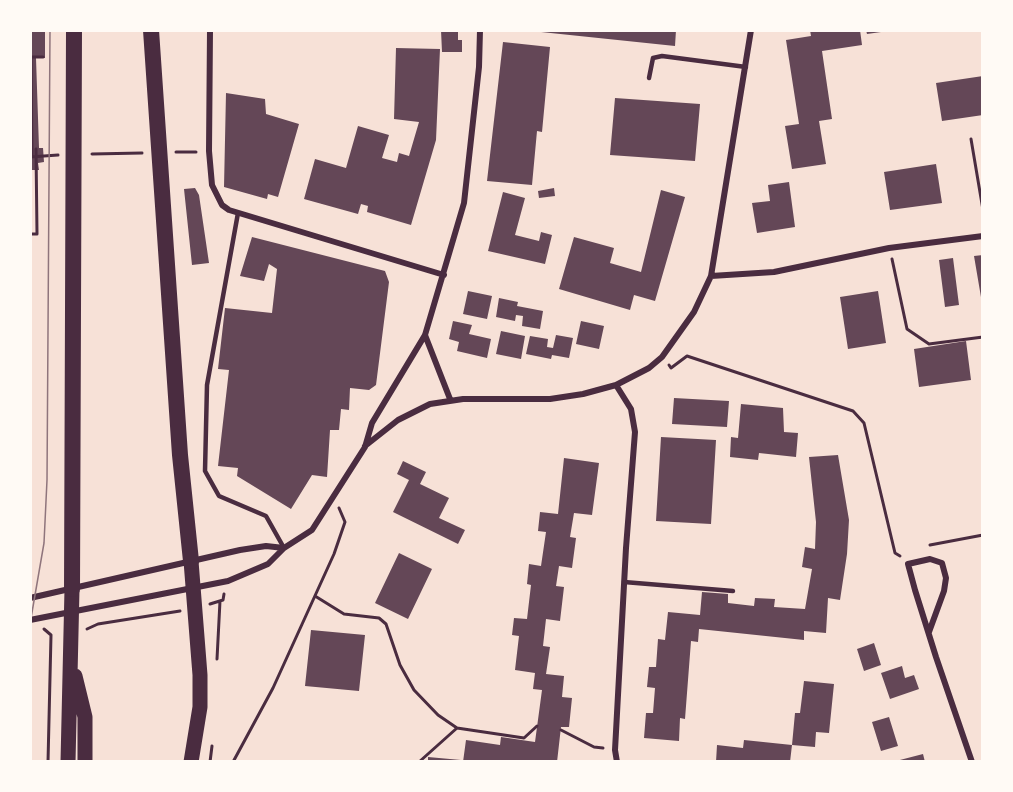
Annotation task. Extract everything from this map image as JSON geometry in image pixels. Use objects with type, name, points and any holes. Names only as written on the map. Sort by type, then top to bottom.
[{"type":"highway","points":[[72,589],[74,30]]},
{"type":"highway","points":[[151,30],[180,455],[191,561]]},
{"type":"main road","points":[[191,561],[196,609],[200,707],[191,762]]},
{"type":"main road","points":[[68,762],[72,589]]},
{"type":"main road","points":[[70,662],[85,717],[85,762]]},
{"type":"street","points":[[210,30],[209,151],[216,197],[229,210],[444,275]]},
{"type":"street","points":[[365,447],[372,423],[425,335],[464,203],[479,67],[480,30]]},
{"type":"street","points":[[31,620],[194,590],[228,581],[267,564],[284,548],[312,530],[365,447],[380,433],[412,412],[450,399],[550,399],[616,385],[649,368],[662,357],[694,312],[711,276],[751,30]]},
{"type":"street","points":[[711,276],[774,272],[890,248],[983,236]]},
{"type":"street","points":[[425,335],[450,399]]},
{"type":"street","points":[[616,385],[631,409],[635,432],[624,582],[615,750],[617,762]]},
{"type":"street","points":[[30,598],[266,546],[284,548]]},
{"type":"street","points":[[929,632],[944,591],[945,570],[942,563],[930,559],[908,564],[929,632],[972,762]]},
{"type":"lane","points":[[649,78],[653,58],[662,56],[746,67]]},
{"type":"lane","points":[[238,213],[207,385],[204,471],[219,496],[266,516],[284,548]]},
{"type":"lane","points":[[624,582],[734,591]]},
{"type":"path","points":[[32,157],[31,57],[44,57]]},
{"type":"path","points":[[971,139],[983,210]]},
{"type":"path","points":[[30,235],[37,234],[36,149]]},
{"type":"path","points":[[176,152],[209,151]]},
{"type":"path","points":[[30,171],[35,172],[36,235],[30,235]]},
{"type":"path","points":[[890,248],[907,328],[929,344],[983,337]]},
{"type":"path","points":[[662,357],[671,368],[687,356],[854,411],[864,423],[896,553],[908,564]]},
{"type":"path","points":[[233,762],[273,688],[334,555],[345,522],[333,497]]},
{"type":"path","points":[[928,546],[983,535]]},
{"type":"path","points":[[896,553],[906,550]]},
{"type":"path","points":[[71,636],[98,624],[196,609],[223,600],[228,581]]},
{"type":"path","points":[[315,596],[344,614],[379,618],[386,624],[400,665],[414,690],[438,715],[457,728],[524,738],[537,726]]},
{"type":"path","points":[[31,620],[51,635],[48,762]]},
{"type":"path","points":[[419,762],[457,728]]},
{"type":"path","points":[[561,730],[594,747],[615,750]]},
{"type":"building","points":[[30,30],[45,30],[45,58],[36,58],[39,148],[43,148],[44,162],[38,163],[39,170],[30,170]]},
{"type":"building","points":[[441,30],[458,30],[458,40],[462,40],[462,52],[442,52]]},
{"type":"building","points":[[522,30],[676,30],[675,46]]},
{"type":"building","points":[[810,30],[860,30],[862,45],[822,51],[832,119],[819,121],[826,164],[792,169],[785,126],[799,124],[786,40],[811,36]]},
{"type":"building","points":[[866,30],[888,30],[888,31],[867,34]]},
{"type":"building","points":[[503,42],[550,47],[542,132],[537,131],[532,185],[487,181]]},
{"type":"building","points":[[396,48],[440,49],[436,140],[411,225],[367,212],[368,206],[361,204],[358,214],[304,199],[315,159],[346,168],[358,126],[389,135],[382,158],[397,162],[399,153],[409,156],[419,122],[394,119]]},
{"type":"building","points":[[983,76],[983,115],[942,121],[936,83]]},
{"type":"building","points":[[226,93],[265,99],[266,114],[299,124],[278,197],[268,194],[267,199],[224,187]]},
{"type":"building","points":[[615,98],[700,104],[695,161],[610,155]]},
{"type":"building","points":[[936,164],[942,203],[890,210],[884,172]]},
{"type":"building","points":[[789,182],[795,227],[757,233],[752,203],[770,201],[768,185]]},
{"type":"building","points":[[195,188],[199,195],[209,263],[192,265],[184,189]]},
{"type":"building","points":[[554,188],[555,196],[539,198],[538,191]]},
{"type":"building","points":[[661,190],[685,197],[655,301],[634,295],[630,310],[559,289],[574,237],[614,248],[610,263],[641,272]]},
{"type":"building","points":[[503,192],[525,198],[515,235],[539,241],[541,232],[552,235],[545,264],[488,251]]},
{"type":"building","points":[[252,237],[385,271],[389,282],[376,385],[369,390],[350,388],[349,410],[341,409],[339,430],[330,430],[327,477],[312,475],[291,509],[237,476],[238,468],[218,466],[229,370],[218,369],[225,308],[272,313],[277,269],[269,264],[264,281],[240,276]]},
{"type":"building","points":[[983,255],[983,303],[982,303],[974,256]]},
{"type":"building","points":[[953,258],[959,305],[945,307],[939,260]]},
{"type":"building","points":[[468,291],[492,296],[487,319],[463,314]]},
{"type":"building","points":[[878,291],[886,343],[848,349],[840,297]]},
{"type":"building","points":[[499,298],[518,302],[517,306],[543,311],[540,329],[522,326],[523,316],[516,315],[515,321],[496,317]]},
{"type":"building","points":[[453,321],[472,325],[469,334],[491,339],[487,358],[457,351],[459,342],[449,339]]},
{"type":"building","points":[[581,321],[604,326],[599,349],[576,344]]},
{"type":"building","points":[[501,331],[525,336],[521,359],[496,354]]},
{"type":"building","points":[[556,335],[573,338],[569,358],[552,355],[551,359],[526,354],[530,336],[548,339],[547,347],[553,348]]},
{"type":"building","points":[[966,341],[971,380],[919,387],[914,349]]},
{"type":"building","points":[[674,398],[729,401],[727,427],[672,424]]},
{"type":"building","points":[[741,404],[783,408],[784,432],[798,433],[796,457],[759,453],[758,460],[730,457],[731,437],[738,438]]},
{"type":"building","points":[[661,437],[716,440],[711,524],[656,521]]},
{"type":"building","points":[[838,455],[849,520],[847,554],[840,600],[828,598],[826,633],[804,631],[804,640],[699,629],[698,642],[691,641],[685,719],[680,718],[679,741],[644,738],[646,713],[653,713],[655,688],[647,687],[649,667],[656,667],[658,639],[665,640],[668,612],[700,615],[702,592],[728,594],[728,603],[754,606],[755,598],[775,599],[774,607],[805,609],[812,569],[802,567],[805,547],[815,549],[816,522],[809,457]]},
{"type":"building","points":[[564,458],[599,463],[592,515],[574,513],[570,537],[576,538],[572,568],[559,566],[556,586],[564,587],[560,621],[546,619],[543,646],[550,647],[546,674],[564,676],[562,697],[572,698],[569,727],[561,727],[557,762],[535,760],[534,762],[463,762],[466,740],[500,745],[501,737],[535,742],[542,690],[533,689],[535,673],[515,670],[519,636],[512,635],[514,618],[527,619],[531,585],[527,584],[529,564],[541,566],[546,532],[538,531],[540,512],[558,514]]},
{"type":"building","points":[[403,461],[426,472],[420,484],[449,498],[439,518],[465,530],[458,544],[393,512],[409,480],[397,474]]},
{"type":"building","points":[[399,553],[432,569],[408,619],[375,603]]},
{"type":"building","points":[[311,630],[365,635],[359,691],[305,686]]},
{"type":"building","points":[[874,643],[881,665],[864,671],[857,649]]},
{"type":"building","points":[[902,666],[905,678],[914,675],[919,689],[890,699],[881,673]]},
{"type":"building","points":[[804,681],[834,684],[829,733],[816,732],[815,747],[792,745],[795,713],[800,713]]},
{"type":"building","points":[[889,717],[898,746],[881,751],[872,722]]},
{"type":"building","points":[[744,740],[792,745],[790,762],[716,762],[717,745],[743,748]]},
{"type":"building","points":[[923,754],[925,762],[896,762],[896,761]]},
{"type":"building","points":[[428,757],[461,760],[460,762],[428,762]]},
{"type":"tram line","points":[[30,624],[44,543],[47,480],[50,30]]}]
